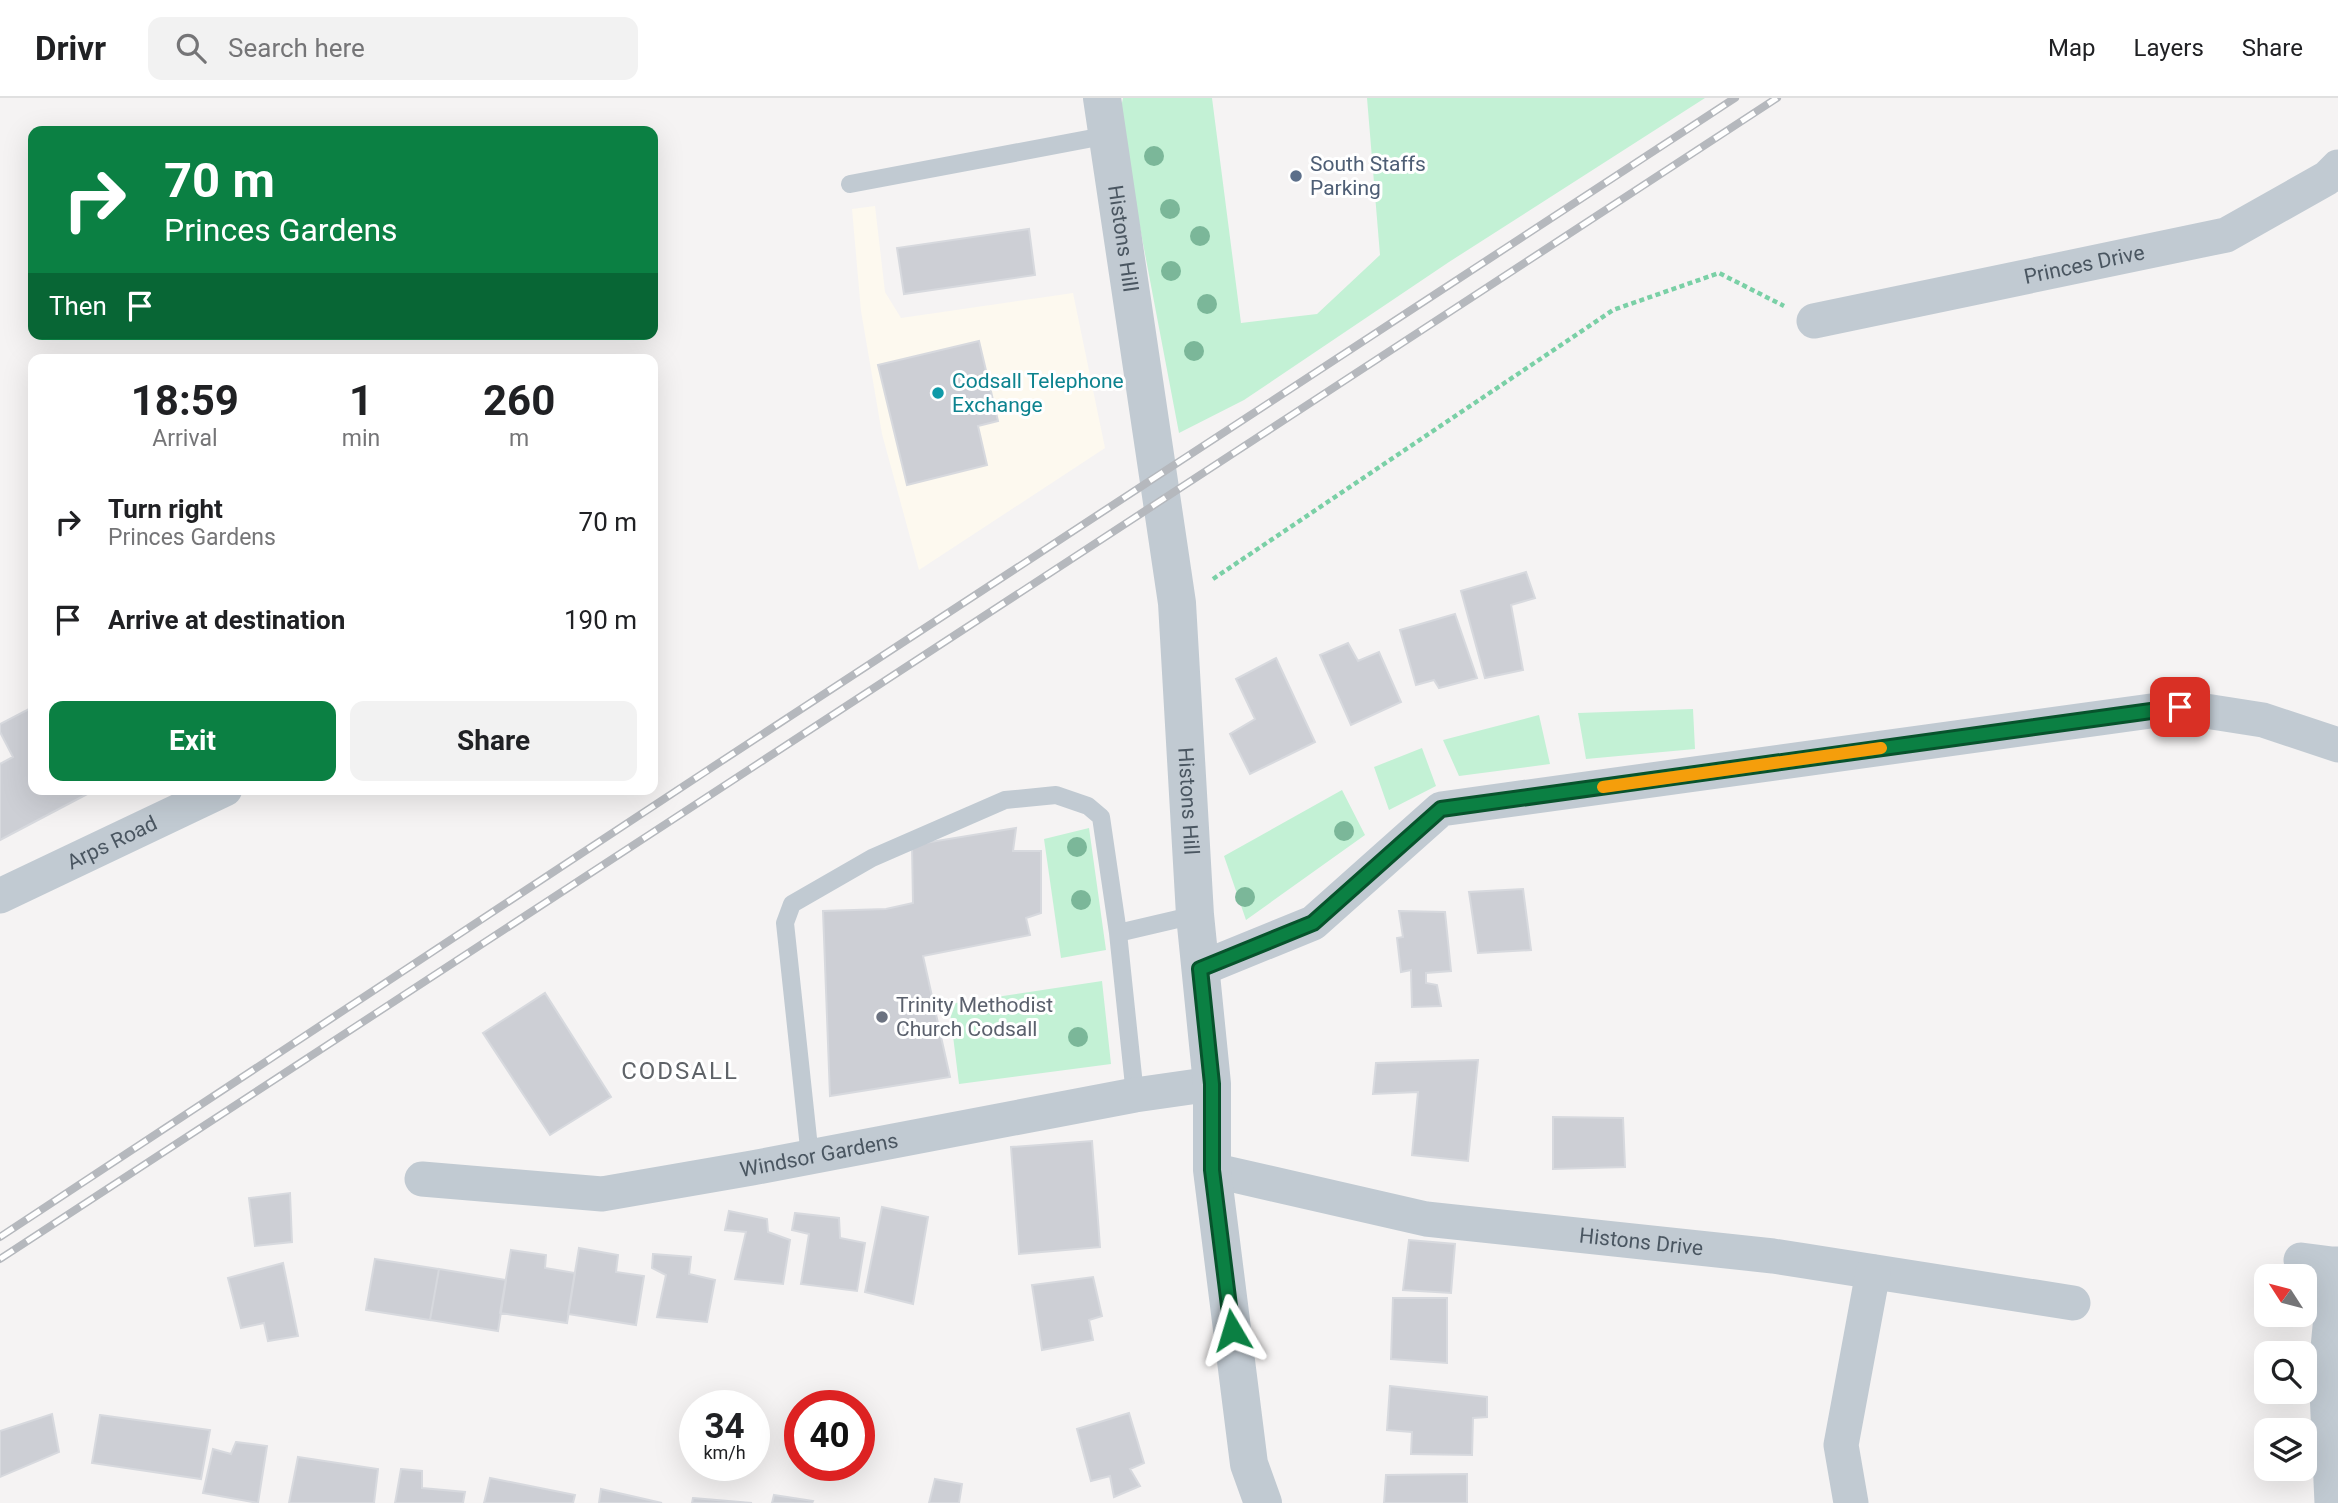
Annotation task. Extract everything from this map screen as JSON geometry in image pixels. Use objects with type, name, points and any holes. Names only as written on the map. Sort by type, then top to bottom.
[{"type":"street","name":"Histons Hill","points":[[1102,98],[1177,603],[1195,915],[1212,1084],[1212,1170],[1249,1464],[1263,1503]]},
{"type":"street","name":"Princes Drive","points":[[1814,321],[2226,235],[2327,178],[2338,167]]},
{"type":"street","points":[[1200,969],[1313,923],[1441,809],[2180,707],[2263,720],[2338,745]]},
{"type":"street","name":"Arps Road","points":[[0,896],[212,795]]},
{"type":"street","name":"Windsor Gardens","points":[[422,1180],[602,1194],[1135,1095],[1212,1084]]},
{"type":"street","name":"Histons Drive","points":[[1212,1170],[1426,1219],[1773,1256],[2073,1303]]},
{"type":"street","points":[[2301,1259],[2337,1265],[2326,1369],[2332,1503]]},
{"type":"street","points":[[1852,1503],[1841,1445],[1873,1272]]},
{"type":"lane","points":[[850,184],[1109,135]]},
{"type":"lane","points":[[810,1157],[785,923],[792,904],[872,858],[1005,800],[1056,795],[1088,806],[1101,817],[1118,933],[1135,1095]]},
{"type":"lane","points":[[1118,933],[1195,915]]},
{"type":"path","points":[[1177,603],[1613,310],[1719,273],[1814,321]]},
{"type":"shaded area","points":[[875,206],[885,292],[901,318],[1073,293],[1105,448],[919,570],[882,434],[861,311],[852,209]]},
{"type":"green space","points":[[1123,98],[1212,98],[1241,323],[1317,314],[1380,255],[1367,98],[1705,98],[1449,262],[1244,400],[1179,433],[1119,117]]},
{"type":"green space","points":[[1693,709],[1695,749],[1586,759],[1578,713]]},
{"type":"green space","points":[[1539,715],[1550,764],[1459,776],[1443,740]]},
{"type":"green space","points":[[1422,748],[1436,786],[1389,810],[1374,767]]},
{"type":"green space","points":[[1342,790],[1365,835],[1246,920],[1224,856]]},
{"type":"green space","points":[[1089,828],[1106,950],[1061,958],[1044,839]]},
{"type":"green space","points":[[1102,981],[1111,1064],[959,1084],[949,1004]]},
{"type":"building","points":[[1029,229],[1035,275],[904,294],[897,248]]},
{"type":"building","name":"Codsall Telephone Exchange","points":[[979,341],[998,421],[978,426],[987,465],[907,485],[878,365]]},
{"type":"building","points":[[1526,572],[1535,598],[1511,605],[1523,670],[1485,678],[1461,591]]},
{"type":"building","points":[[1455,614],[1477,678],[1439,688],[1434,680],[1416,685],[1400,630]]},
{"type":"building","points":[[1348,643],[1358,661],[1379,652],[1401,702],[1351,725],[1320,655]]},
{"type":"building","points":[[1276,658],[1315,742],[1250,774],[1230,734],[1255,719],[1236,679]]},
{"type":"building","points":[[28,710],[28,795],[85,795],[0,840],[0,764],[13,757],[0,732],[0,724]]},
{"type":"building","name":"Trinity Methodist Church Codsall","points":[[1016,828],[1013,851],[1041,851],[1041,913],[1026,918],[1030,935],[923,956],[950,1077],[830,1096],[823,911],[886,909],[913,903],[912,845]]},
{"type":"building","points":[[1523,889],[1531,950],[1478,953],[1469,892]]},
{"type":"building","points":[[1399,911],[1445,912],[1451,971],[1426,973],[1426,983],[1437,985],[1441,1006],[1412,1007],[1411,970],[1401,972],[1397,938],[1403,937]]},
{"type":"building","points":[[545,993],[611,1097],[550,1135],[483,1033]]},
{"type":"building","points":[[1478,1060],[1468,1161],[1412,1155],[1418,1092],[1373,1094],[1376,1063]]},
{"type":"building","points":[[1553,1117],[1623,1118],[1625,1167],[1553,1169]]},
{"type":"building","points":[[1092,1141],[1100,1247],[1019,1254],[1011,1147]]},
{"type":"building","points":[[290,1193],[292,1242],[255,1246],[249,1198]]},
{"type":"building","points":[[882,1207],[928,1217],[913,1304],[865,1292]]},
{"type":"building","points":[[729,1211],[767,1219],[768,1232],[790,1240],[783,1284],[735,1279],[746,1232],[725,1230]]},
{"type":"building","points":[[795,1213],[839,1218],[840,1238],[865,1243],[857,1291],[801,1284],[809,1234],[792,1230]]},
{"type":"building","points":[[1409,1240],[1455,1244],[1451,1293],[1403,1290]]},
{"type":"building","points":[[579,1248],[618,1255],[616,1272],[644,1276],[636,1325],[568,1314]]},
{"type":"building","points":[[511,1250],[546,1255],[545,1268],[575,1273],[567,1323],[500,1313]]},
{"type":"building","points":[[653,1254],[691,1257],[689,1274],[715,1280],[707,1322],[657,1317],[666,1275],[652,1268]]},
{"type":"building","points":[[375,1259],[439,1269],[430,1320],[366,1310]]},
{"type":"building","points":[[283,1263],[298,1336],[268,1341],[264,1323],[241,1328],[228,1278]]},
{"type":"building","points":[[439,1269],[506,1280],[498,1331],[430,1320]]},
{"type":"building","points":[[1093,1277],[1102,1316],[1089,1320],[1093,1340],[1042,1350],[1032,1285]]},
{"type":"building","points":[[1393,1298],[1447,1298],[1447,1363],[1391,1359]]},
{"type":"building","points":[[1390,1386],[1487,1397],[1487,1417],[1473,1418],[1472,1455],[1411,1454],[1412,1432],[1387,1430]]},
{"type":"building","points":[[1129,1413],[1144,1463],[1130,1469],[1140,1486],[1114,1497],[1110,1476],[1091,1481],[1077,1429]]},
{"type":"building","points":[[52,1414],[59,1452],[0,1477],[0,1431]]},
{"type":"building","points":[[100,1415],[210,1430],[201,1479],[92,1463]]},
{"type":"building","points":[[236,1442],[267,1446],[258,1503],[203,1493],[213,1449],[231,1454]]},
{"type":"building","points":[[298,1457],[378,1469],[374,1503],[289,1503]]},
{"type":"building","points":[[401,1469],[422,1471],[422,1488],[465,1492],[463,1503],[395,1503]]},
{"type":"building","points":[[1467,1474],[1467,1503],[1384,1503],[1386,1475]]},
{"type":"building","points":[[490,1478],[575,1495],[573,1503],[484,1503]]},
{"type":"building","points":[[935,1479],[962,1484],[959,1503],[929,1503]]},
{"type":"building","points":[[601,1489],[662,1503],[599,1503]]},
{"type":"building","points":[[774,1495],[813,1501],[772,1503]]},
{"type":"building","points":[[693,1498],[752,1503],[692,1503]]},
{"type":"railway","points":[[0,1237],[1735,98]]},
{"type":"railway","points":[[0,1259],[1777,98]]},
{"type":"slow traffic","points":[[1603,787],[1881,748]]},
{"type":"place","name":"South Staffs Parking","points":[[1296,176]]},
{"type":"place","name":"Codsall Telephone Exchange","points":[[938,393]]},
{"type":"place","name":"Trinity Methodist Church Codsall","points":[[882,1017]]},
{"type":"district","name":"CODSALL","points":[[680,1071]]},
{"type":"route","points":[[1232,1330],[1212,1170],[1212,1084],[1200,969],[1313,923],[1441,809],[2180,707]]}]
